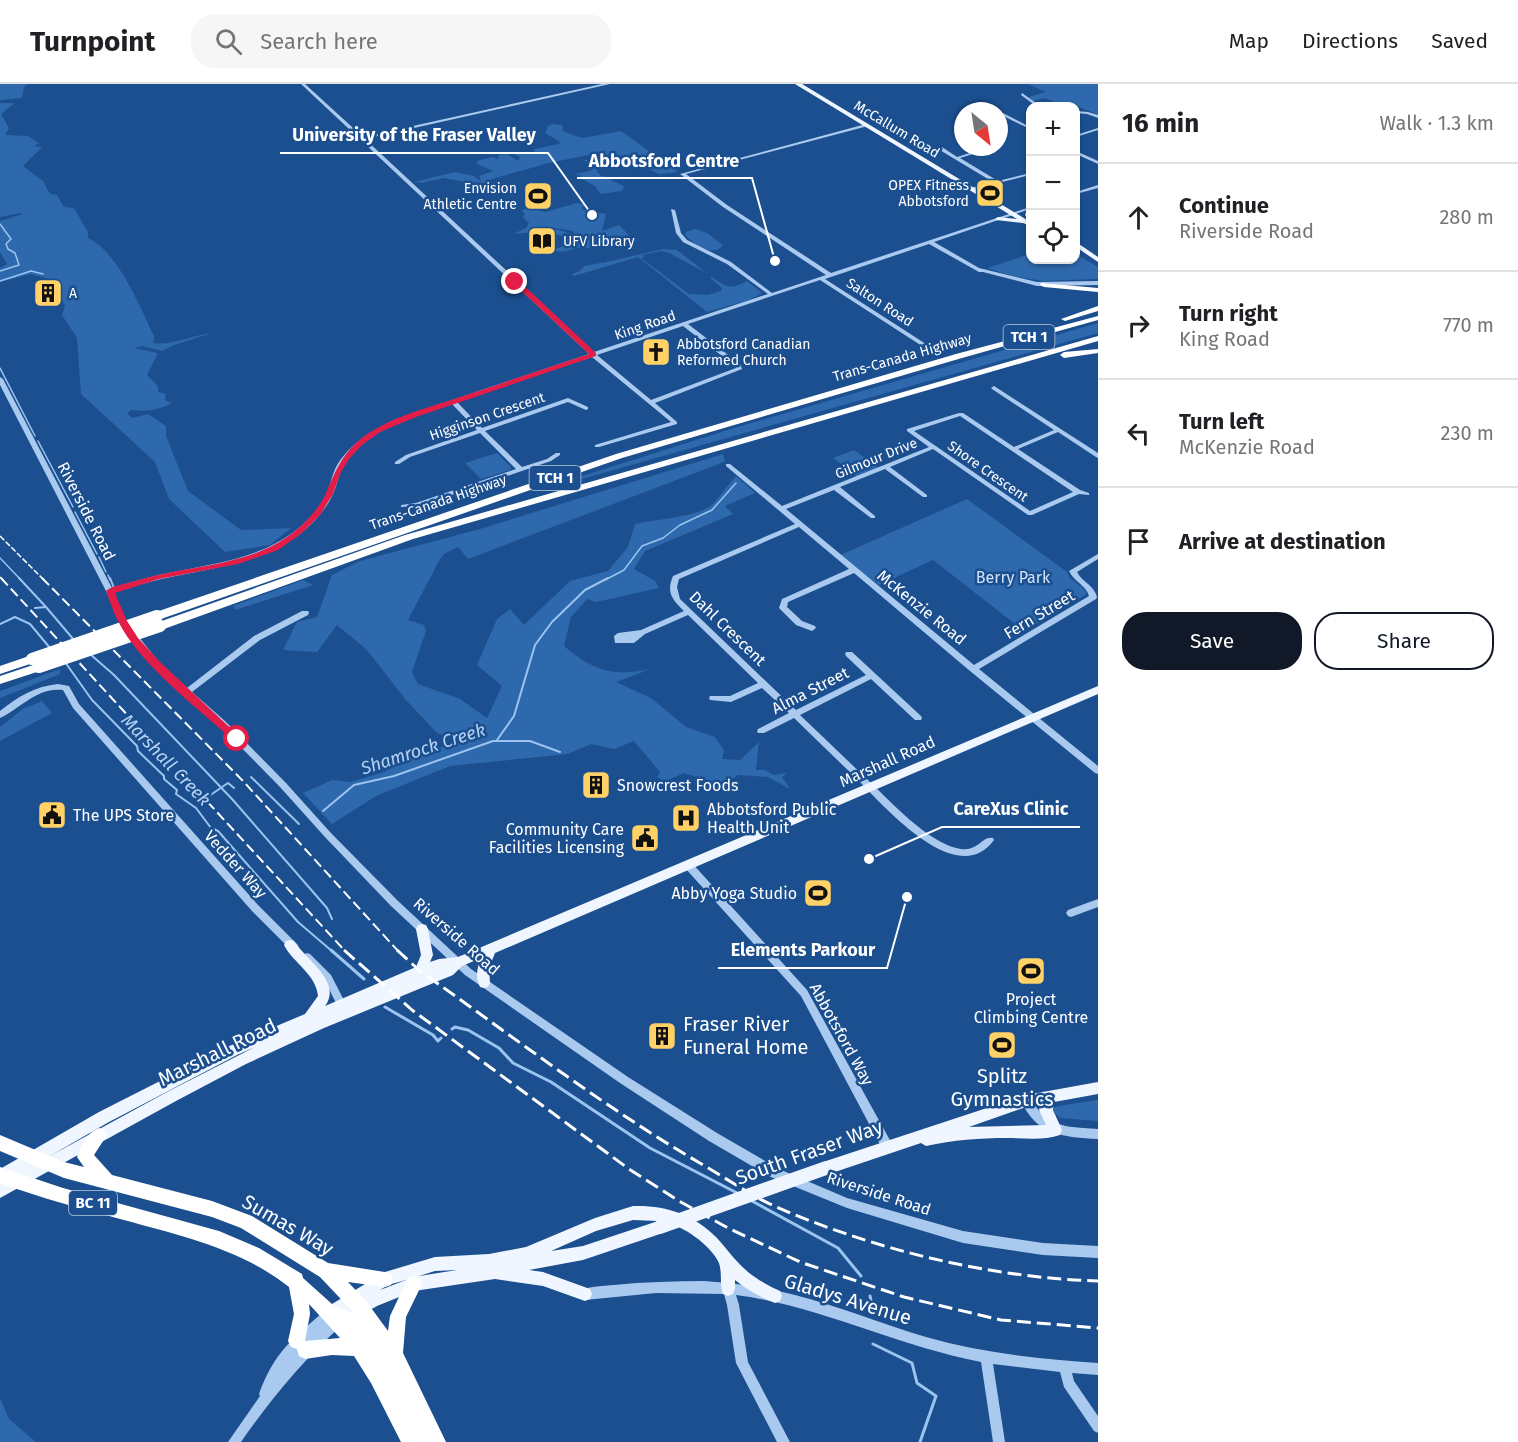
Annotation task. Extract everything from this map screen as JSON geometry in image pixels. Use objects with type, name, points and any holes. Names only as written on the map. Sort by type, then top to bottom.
[{"type":"highway","points":[[1044,285],[1098,290]]},
{"type":"highway","points":[[959,356],[1098,306]]},
{"type":"highway","name":"Trans-Canada Highway","points":[[0,670],[33,666],[619,456],[959,356],[1098,318]]},
{"type":"highway","name":"Trans-Canada Highway","points":[[158,621],[409,537],[1098,338]]},
{"type":"highway","points":[[923,388],[1067,355],[1098,351]]},
{"type":"highway","points":[[0,681],[33,666]]},
{"type":"highway","points":[[99,1135],[90,1145],[85,1156],[108,1182]]},
{"type":"highway","name":"Sumas Way","points":[[0,1143],[64,1170],[212,1209],[246,1222],[326,1271],[346,1311],[359,1348],[391,1402],[410,1442]]},
{"type":"highway","name":"Sumas Way","points":[[4,1180],[218,1239],[255,1255],[346,1311],[394,1354],[437,1442]]},
{"type":"highway","points":[[326,1271],[385,1279]]},
{"type":"highway","points":[[296,1280],[302,1314],[301,1346],[359,1348]]},
{"type":"highway","points":[[394,1354],[398,1316],[414,1284]]},
{"type":"highway","points":[[346,1311],[366,1336],[390,1373],[424,1442]]},
{"type":"main road","name":"McCallum Road","points":[[798,84],[1026,220]]},
{"type":"main road","points":[[998,219],[1026,221]]},
{"type":"main road","points":[[1080,247],[1098,262]]},
{"type":"main road","points":[[1080,251],[1098,262]]},
{"type":"main road","name":"Marshall Road","points":[[41,1160],[99,1135],[420,971],[440,964],[458,962],[491,949],[1098,690]]},
{"type":"main road","points":[[420,971],[427,954],[422,929]]},
{"type":"main road","points":[[290,945],[295,955],[322,983],[324,997],[309,1016]]},
{"type":"main road","points":[[484,983],[483,968],[491,949]]},
{"type":"main road","name":"Marshall Road","points":[[4,1180],[41,1160],[149,1093],[232,1051],[309,1016],[343,1009],[449,971],[458,962]]},
{"type":"main road","name":"South Fraser Way","points":[[346,1311],[414,1284],[493,1266],[583,1253],[887,1146],[1026,1101],[1098,1088]]},
{"type":"main road","points":[[887,1146],[958,1134],[1042,1133],[1055,1130],[1046,1110],[1048,1097]]},
{"type":"main road","points":[[493,1266],[624,1213],[643,1210],[669,1214],[693,1226],[713,1243],[726,1260],[756,1288],[775,1296]]},
{"type":"main road","points":[[726,1260],[728,1288]]},
{"type":"main road","name":"South Fraser Way","points":[[346,1311],[385,1279],[435,1264],[493,1266]]},
{"type":"main road","points":[[493,1266],[585,1294]]},
{"type":"street","points":[[303,84],[594,355],[675,423],[597,446]]},
{"type":"street","points":[[361,139],[608,84]]},
{"type":"street","points":[[1022,94],[1033,102]]},
{"type":"street","points":[[1080,112],[1098,117]]},
{"type":"street","points":[[1008,117],[1026,125]]},
{"type":"street","points":[[830,275],[745,220],[682,174],[866,125]]},
{"type":"street","points":[[1080,135],[1098,129]]},
{"type":"street","points":[[940,148],[996,182]]},
{"type":"street","points":[[1080,154],[1098,163]]},
{"type":"street","points":[[1088,158],[1098,155]]},
{"type":"street","points":[[957,158],[964,156]]},
{"type":"street","points":[[973,189],[1026,175]]},
{"type":"street","points":[[1080,192],[1098,186]]},
{"type":"street","points":[[673,210],[679,233],[685,241],[729,263],[772,294]]},
{"type":"street","name":"King Road","points":[[110,591],[159,577],[238,561],[275,548],[299,531],[317,513],[329,494],[340,466],[360,444],[398,420],[1026,210]]},
{"type":"street","points":[[930,242],[978,269],[1010,281],[1044,285],[1098,282]]},
{"type":"street","name":"Salton Road","points":[[820,278],[927,347]]},
{"type":"street","points":[[651,402],[739,369],[738,365],[684,324]]},
{"type":"street","name":"Riverside Road","points":[[0,380],[110,591],[123,622],[135,640],[156,664],[283,785],[367,876],[458,962],[484,983],[624,1080],[713,1137],[775,1173],[847,1203],[963,1237],[1043,1250],[1098,1252]]},
{"type":"street","points":[[994,388],[1098,456]]},
{"type":"street","name":"Higginson Crescent","points":[[397,463],[408,456],[568,400],[586,408]]},
{"type":"street","points":[[453,402],[520,470]]},
{"type":"street","name":"Gilmour Drive","points":[[933,447],[909,430],[962,414],[1014,449]]},
{"type":"street","points":[[1014,449],[1058,430]]},
{"type":"street","name":"Gilmour Drive","points":[[781,509],[933,447]]},
{"type":"street","name":"Shore Crescent","points":[[933,447],[1030,517],[1078,492]]},
{"type":"street","name":"Shore Crescent","points":[[1014,449],[1078,492],[1087,494]]},
{"type":"street","points":[[402,506],[417,505],[549,460],[558,454]]},
{"type":"street","name":"McKenzie Road","points":[[728,465],[1098,771]]},
{"type":"street","points":[[886,467],[924,496]]},
{"type":"street","points":[[835,487],[873,517]]},
{"type":"street","name":"Dahl Crescent","points":[[799,525],[676,578],[673,581],[674,594],[688,612],[908,824],[940,845],[957,851],[974,852],[990,840]]},
{"type":"street","name":"Fern Street","points":[[973,669],[1093,597],[1090,588],[1077,579],[1073,571],[1098,556]]},
{"type":"street","points":[[812,628],[799,623],[783,608],[785,601],[853,570]]},
{"type":"street","points":[[642,632],[688,612]]},
{"type":"street","points":[[187,692],[257,638],[305,613]]},
{"type":"street","points":[[849,654],[918,718]]},
{"type":"street","name":"Alma Street","points":[[761,731],[872,675]]},
{"type":"street","points":[[713,698],[731,699],[763,684]]},
{"type":"street","name":"Vedder Way","points":[[0,715],[28,697],[56,687],[66,688],[76,706],[290,945],[300,951],[328,978],[343,1009]]},
{"type":"street","name":"Abbotsford Way","points":[[688,865],[804,993],[887,1146]]},
{"type":"street","points":[[1071,913],[1098,903]]},
{"type":"street","points":[[1026,1101],[1038,1119],[1055,1130],[1098,1134]]},
{"type":"street","name":"Gladys Avenue","points":[[585,1294],[676,1287],[728,1288],[775,1296],[937,1346],[986,1357],[1098,1369]]},
{"type":"street","points":[[728,1288],[742,1363],[784,1442]]},
{"type":"street","name":"South Fraser Way","points":[[234,1442],[301,1346],[346,1311]]},
{"type":"street","points":[[986,1357],[999,1442]]},
{"type":"street","points":[[1065,1367],[1068,1383],[1098,1427]]},
{"type":"green space","points":[[0,84],[28,84],[24,87],[22,98],[0,100]]},
{"type":"green space","points":[[1028,84],[1098,84],[1098,115],[1080,107],[1080,102],[1054,102],[1045,98],[1033,101],[1029,97],[1046,92]]},
{"type":"green space","points":[[0,103],[15,103],[1,114],[9,128],[5,135],[28,136],[39,143],[34,146],[42,147],[23,166],[43,181],[50,194],[57,195],[64,207],[74,208],[88,232],[88,238],[109,255],[135,296],[154,336],[153,343],[167,343],[212,333],[162,351],[142,346],[134,348],[158,353],[147,375],[158,386],[158,392],[166,394],[165,400],[172,403],[157,409],[131,410],[127,413],[132,418],[148,414],[166,426],[166,436],[188,491],[241,530],[291,528],[270,545],[225,552],[169,499],[155,462],[81,394],[77,338],[62,315],[65,306],[55,286],[61,282],[31,274],[0,282],[0,268],[7,264],[0,252],[0,221],[23,214],[0,217]]},
{"type":"green space","points":[[563,125],[562,131],[582,138],[621,131],[678,172],[659,174],[630,160],[593,154],[549,163],[492,179],[480,185],[444,178],[422,183],[414,182],[455,172],[474,176],[481,181],[479,176],[493,171],[477,164],[477,161],[492,157],[498,159],[499,155],[507,154],[518,161],[520,157],[514,154],[532,154],[535,153],[534,149],[559,144],[560,142],[545,133],[548,126]]},
{"type":"green space","points":[[583,160],[597,160],[610,164],[601,164],[597,171],[601,176],[609,177],[612,181],[624,186],[622,191],[601,194],[595,186],[575,174],[590,171],[595,167]]},
{"type":"green space","points":[[577,203],[585,205],[582,207],[583,210],[606,214],[602,231],[619,225],[632,238],[562,252],[553,250],[576,241],[573,231],[538,225],[571,235],[566,237],[544,231],[513,234],[526,228],[529,223],[522,216],[525,215],[522,210],[527,208],[545,212]]},
{"type":"green space","points":[[695,229],[707,233],[723,245],[715,250],[699,246],[685,235],[686,232]]},
{"type":"green space","points":[[663,249],[677,250],[708,274],[669,253],[661,251],[642,255],[644,257],[641,258],[689,294],[708,295],[721,291],[722,288],[710,278],[712,277],[731,286],[747,281],[762,293],[749,300],[707,312],[638,257],[574,276],[572,274],[580,271],[584,266],[600,263],[599,261],[602,263]]},
{"type":"green space","points":[[1026,255],[1026,264],[1080,264],[1080,256],[1098,267],[1098,279],[1043,281],[1012,276],[987,268]]},
{"type":"green space","points":[[1098,323],[1098,333],[543,490],[734,428]]},
{"type":"green space","points":[[854,450],[879,468],[858,477],[833,458]]},
{"type":"green space","points":[[497,453],[511,467],[510,470],[481,479],[465,463]]},
{"type":"green space","points":[[723,454],[725,461],[719,464],[468,559],[458,547],[444,554],[408,620],[424,625],[426,631],[412,672],[418,684],[460,699],[487,718],[502,686],[477,665],[497,619],[510,609],[524,625],[570,581],[608,571],[628,547],[635,524],[687,515],[705,509],[712,505],[736,476],[755,493],[725,506],[733,514],[645,551],[634,569],[655,581],[659,588],[596,602],[587,599],[571,617],[564,646],[595,667],[605,670],[627,672],[653,668],[616,682],[651,698],[686,727],[715,737],[724,750],[722,759],[740,760],[759,742],[756,770],[765,770],[774,775],[787,773],[782,777],[790,789],[768,777],[738,775],[722,785],[684,773],[666,781],[657,777],[660,772],[634,741],[614,749],[591,744],[568,754],[450,766],[376,796],[332,824],[303,793],[332,780],[351,782],[384,772],[408,758],[459,741],[437,733],[406,700],[366,649],[337,625],[317,652],[283,650],[297,622],[317,617],[332,575],[360,561],[480,529]]},
{"type":"green space","name":"Berry Park","points":[[967,499],[1067,572],[1087,594],[1024,631],[933,560],[879,585],[838,556]]},
{"type":"green space","points":[[303,580],[313,585],[235,610],[233,606]]},
{"type":"green space","points":[[60,669],[60,674],[0,698],[0,691]]},
{"type":"green space","points":[[42,701],[52,713],[0,741],[0,727],[23,709]]},
{"type":"green space","points":[[1098,1100],[1098,1121],[1060,1118],[1054,1112],[1054,1108],[1058,1106]]},
{"type":"green space","points":[[0,1398],[9,1419],[36,1442],[0,1442]]},
{"type":"waterway","points":[[0,224],[11,239],[6,244],[8,249],[15,253],[19,265],[0,271]]},
{"type":"waterway","points":[[0,281],[31,271],[43,274]]},
{"type":"waterway","points":[[0,368],[35,436]]},
{"type":"waterway","points":[[38,441],[73,507]]},
{"type":"waterway","name":"Shamrock Creek","points":[[605,580],[624,570],[642,546],[663,538],[680,525],[712,510],[736,483]]},
{"type":"waterway","points":[[75,512],[97,554]]},
{"type":"waterway","points":[[99,557],[106,572]]},
{"type":"waterway","points":[[0,558],[21,580]]},
{"type":"waterway","points":[[108,575],[110,580]]},
{"type":"waterway","points":[[19,578],[46,607]]},
{"type":"waterway","points":[[110,578],[114,588]]},
{"type":"waterway","name":"Shamrock Creek","points":[[497,740],[514,716],[535,645],[552,622],[585,590],[608,578]]},
{"type":"waterway","points":[[35,608],[46,607]]},
{"type":"waterway","points":[[46,607],[74,640]]},
{"type":"waterway","name":"Marshall Creek","points":[[0,624],[15,617],[30,624],[50,648]]},
{"type":"waterway","points":[[90,654],[114,675],[221,788]]},
{"type":"waterway","name":"Marshall Creek","points":[[65,662],[92,700],[137,746],[138,751],[164,776],[164,779],[177,790],[176,794],[196,808],[211,828],[218,831],[298,922],[333,952]]},
{"type":"waterway","name":"Shamrock Creek","points":[[323,811],[354,785],[394,776],[493,741],[530,741],[560,752]]},
{"type":"waterway","points":[[251,777],[299,824]]},
{"type":"waterway","points":[[221,788],[228,783],[234,788]]},
{"type":"waterway","points":[[209,796],[221,788]]},
{"type":"waterway","points":[[221,788],[327,908],[332,919]]},
{"type":"waterway","points":[[331,950],[364,979]]},
{"type":"waterway","points":[[385,1007],[433,1035],[438,1041],[441,1038]]},
{"type":"waterway","points":[[452,1029],[455,1027],[468,1030],[499,1048],[513,1063],[551,1082],[650,1148],[739,1194]]},
{"type":"waterway","points":[[752,1201],[838,1248],[861,1276]]},
{"type":"waterway","points":[[870,1296],[874,1313]]},
{"type":"waterway","points":[[873,1344],[912,1363],[917,1383],[936,1396],[920,1442]]},
{"type":"railway","points":[[0,536],[42,578]]},
{"type":"railway","points":[[1,578],[345,951]]},
{"type":"railway","points":[[42,578],[243,781],[398,951]]},
{"type":"railway","points":[[345,951],[412,1010],[629,1169],[679,1201],[728,1228],[800,1262],[904,1297],[1001,1320],[1098,1328]]},
{"type":"railway","points":[[398,951],[420,971],[596,1097],[668,1144],[772,1205],[850,1235],[932,1258],[1015,1274],[1098,1281]]},
{"type":"place","name":"OPEX Fitness Abbotsford","points":[[990,193]]},
{"type":"place","name":"Envision Athletic Centre","points":[[538,196]]},
{"type":"place","name":"University of the Fraser Valley","points":[[592,215]]},
{"type":"place","name":"UFV Library","points":[[542,241]]},
{"type":"place","name":"Abbotsford Centre","points":[[775,261]]},
{"type":"place","name":"A","points":[[48,293]]},
{"type":"place","name":"Abbotsford Canadian Reformed Church","points":[[656,352]]},
{"type":"place","name":"Snowcrest Foods","points":[[596,785]]},
{"type":"place","name":"The UPS Store","points":[[52,815]]},
{"type":"place","name":"Abbotsford Public Health Unit","points":[[686,818]]},
{"type":"place","name":"Community Care Facilities Licensing","points":[[645,838]]},
{"type":"place","name":"CareXus Clinic","points":[[869,859]]},
{"type":"place","name":"Abby Yoga Studio","points":[[818,893]]},
{"type":"place","name":"Elements Parkour","points":[[907,897]]},
{"type":"place","name":"Project Climbing Centre","points":[[1031,971]]},
{"type":"place","name":"Fraser River Funeral Home","points":[[662,1036]]},
{"type":"place","name":"Splitz Gymnastics","points":[[1002,1045]]},
{"type":"route","points":[[237,739],[156,664],[135,640],[123,622],[110,591],[147,579],[238,561],[275,548],[299,531],[317,513],[329,494],[340,466],[352,451],[378,431],[398,420],[594,355],[515,282]]}]
